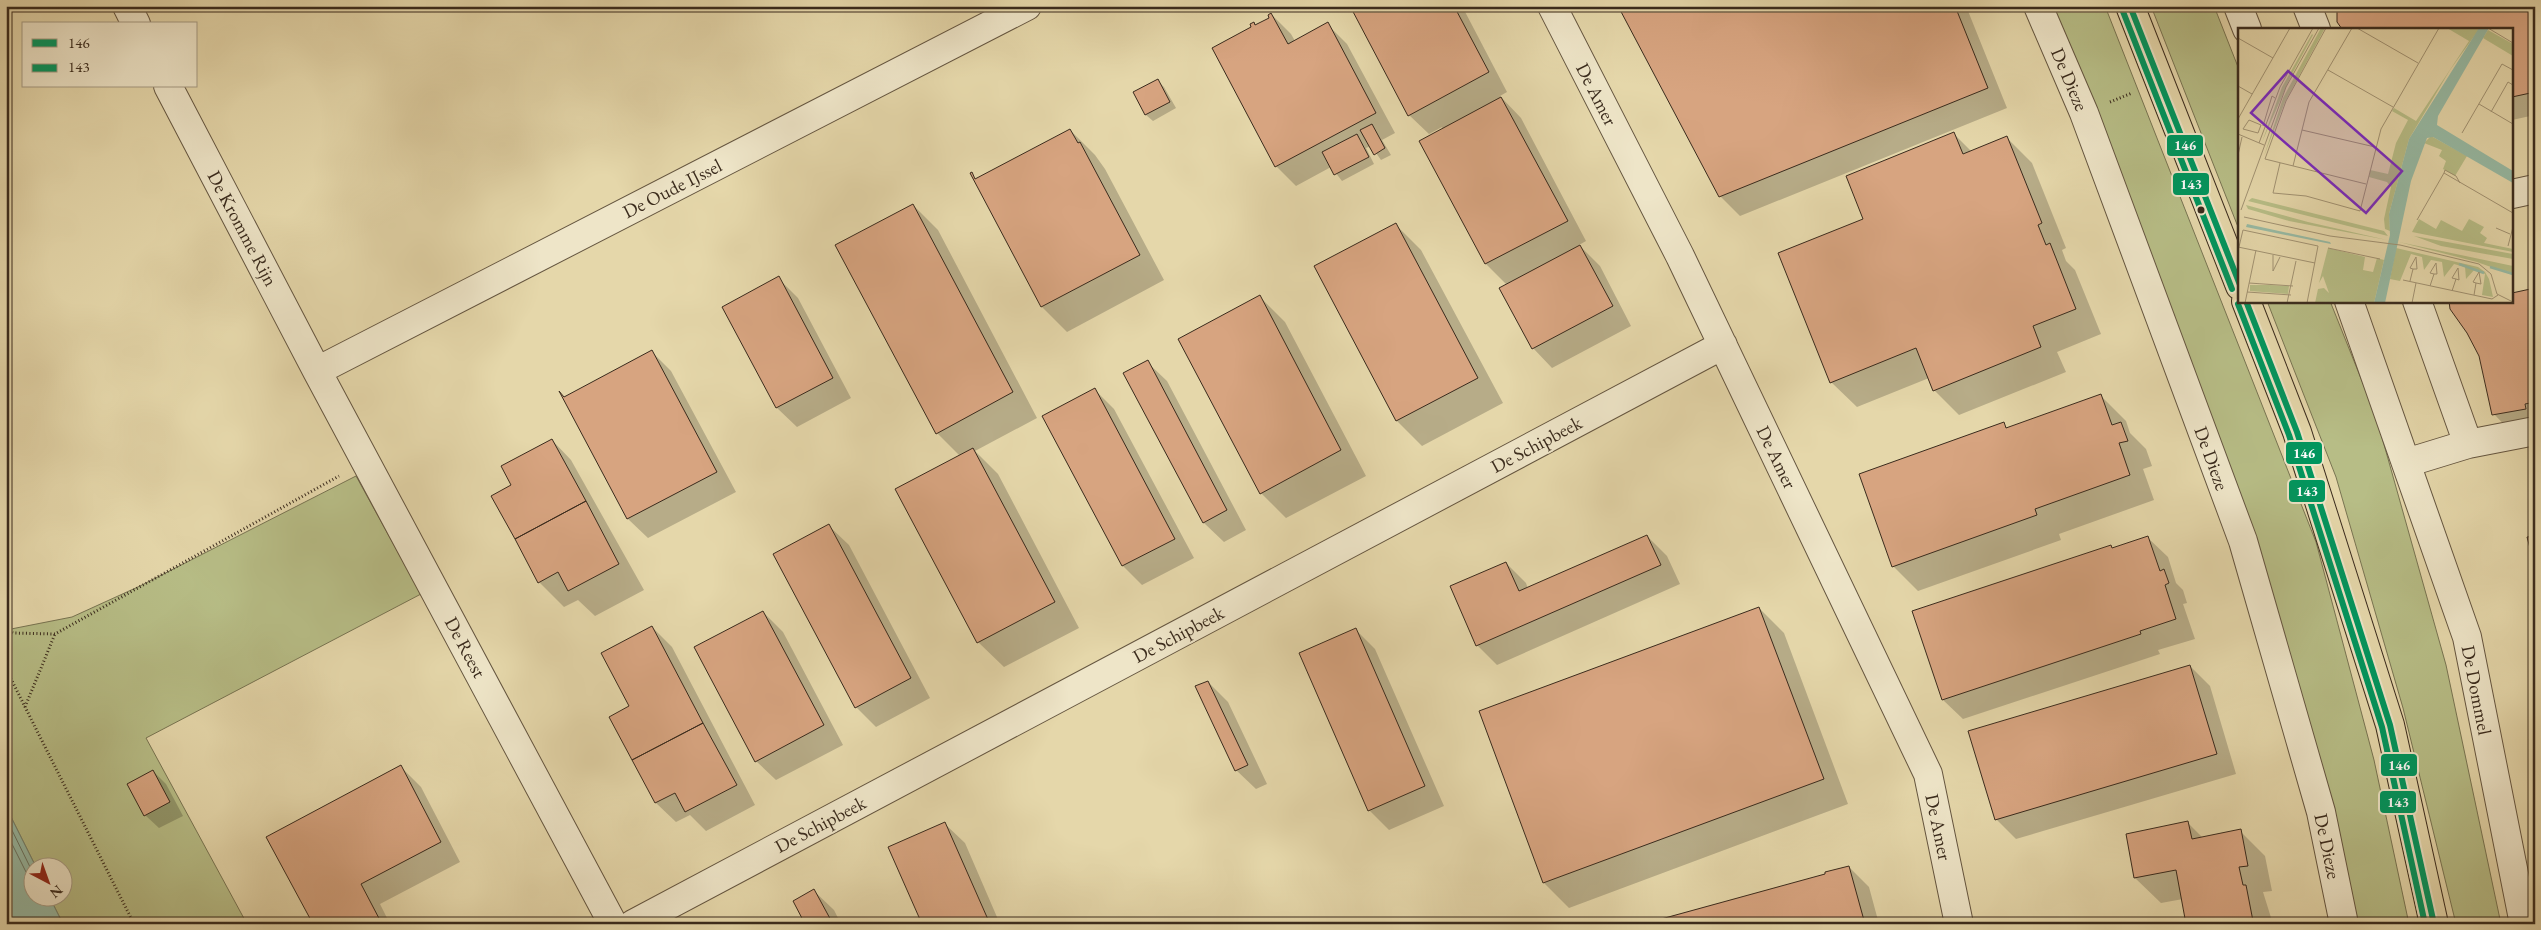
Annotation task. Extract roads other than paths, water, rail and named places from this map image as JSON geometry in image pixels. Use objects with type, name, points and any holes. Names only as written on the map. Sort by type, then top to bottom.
[{"type":"main road","points":[[2130,6],[2238,281]]},
{"type":"main road","points":[[2246,302],[2297,432],[2390,725],[2434,924]]},
{"type":"street","points":[[127,6],[135,22]]},
{"type":"street","name":"De Oude IJssel","points":[[317,370],[1027,6]]},
{"type":"street","name":"De Amer","points":[[1552,6],[1680,256],[1928,774],[1959,924]]},
{"type":"street","name":"De Dieze","points":[[2038,6],[2084,113],[2242,541],[2321,812],[2344,924]]},
{"type":"street","points":[[2238,6],[2247,28]]},
{"type":"street","points":[[2307,6],[2316,28]]},
{"type":"street","name":"De Kromme Rijn","points":[[169,88],[317,370]]},
{"type":"street","points":[[2514,194],[2535,189]]},
{"type":"street","name":"De Dommel","points":[[2349,302],[2467,637],[2524,924]]},
{"type":"street","points":[[2417,302],[2468,444]]},
{"type":"street","name":"De Schipbeek","points":[[633,924],[1723,345]]},
{"type":"street","name":"De Reest","points":[[317,370],[614,924]]},
{"type":"street","points":[[2406,462],[2468,444],[2535,431]]},
{"type":"water","points":[[6,807],[32,858],[22,858],[22,908],[55,908],[63,924],[6,924]]}]
